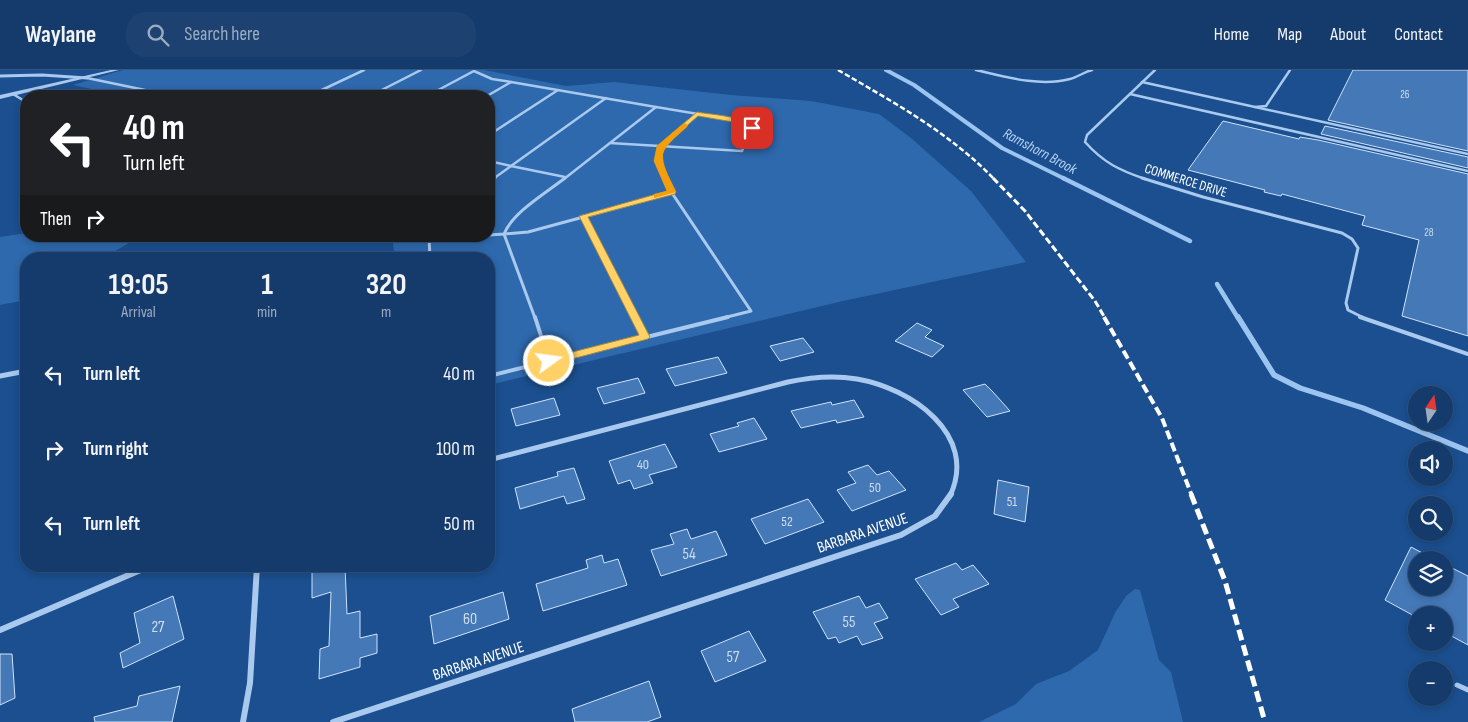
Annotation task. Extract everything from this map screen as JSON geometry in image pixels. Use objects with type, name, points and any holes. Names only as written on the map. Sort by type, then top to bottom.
[{"type":"street","points":[[32,90],[117,70]]},
{"type":"street","points":[[0,76],[42,75],[87,78]]},
{"type":"street","points":[[0,97],[20,92]]},
{"type":"street","points":[[0,376],[20,372]]},
{"type":"street","name":"BARBARA AVENUE","points":[[333,722],[901,534],[934,516],[946,504],[953,490],[957,475],[957,460],[946,432],[924,408],[910,398],[877,383],[859,379],[823,376],[788,382],[495,458]]},
{"type":"street","points":[[0,630],[136,572]]},
{"type":"street","points":[[244,722],[250,683],[257,572]]},
{"type":"lane","points":[[322,90],[364,70]]},
{"type":"lane","points":[[382,90],[421,70]]},
{"type":"lane","points":[[468,70],[492,79],[697,114],[749,124],[752,128],[742,151],[610,143]]},
{"type":"lane","points":[[976,70],[1017,78],[1052,81],[1068,79],[1092,70]]},
{"type":"lane","name":"COMMERCE DRIVE","points":[[1154,70],[1087,135],[1085,142],[1088,146],[1108,161],[1139,177],[1163,186],[1330,229],[1348,236],[1356,242],[1358,248],[1346,304],[1348,310],[1358,316],[1468,354]]},
{"type":"lane","points":[[1255,107],[1266,106],[1290,70]]},
{"type":"lane","points":[[438,90],[474,71]]},
{"type":"lane","points":[[87,78],[145,90]]},
{"type":"lane","points":[[495,91],[511,82]]},
{"type":"lane","points":[[1142,82],[1468,154]]},
{"type":"lane","points":[[495,131],[558,90]]},
{"type":"lane","points":[[13,94],[20,98]]},
{"type":"lane","points":[[1130,94],[1468,170]]},
{"type":"lane","points":[[495,178],[606,98]]},
{"type":"lane","points":[[549,361],[504,234],[507,227],[518,215],[656,107]]},
{"type":"lane","points":[[495,374],[751,311],[672,192],[658,161],[661,146],[697,114]]},
{"type":"lane","points":[[495,162],[565,177]]},
{"type":"lane","points":[[495,234],[528,232],[672,192]]},
{"type":"lane","points":[[583,216],[645,337]]},
{"type":"lane","points":[[1458,685],[1468,690]]},
{"type":"shaded area","points":[[123,70],[484,70],[566,86],[614,82],[731,95],[811,101],[879,114],[911,138],[971,191],[1026,262],[843,301],[495,384],[495,252],[394,252],[393,242],[495,242],[495,90],[96,90],[73,85]]},
{"type":"shaded area","points":[[20,234],[20,242],[131,242],[113,252],[20,252],[20,301],[0,305],[0,237]]},
{"type":"shaded area","points":[[1135,589],[1140,590],[1159,660],[1171,672],[1183,722],[979,722],[1016,704],[1036,684],[1069,671],[1098,650],[1115,613],[1126,596]]},
{"type":"building","points":[[1353,70],[1468,70],[1468,151],[1328,120]]},
{"type":"building","points":[[1223,121],[1299,139],[1300,137],[1318,140],[1468,174],[1468,336],[1402,316],[1419,240],[1362,225],[1365,216],[1282,194],[1281,196],[1264,192],[1265,190],[1188,170]]},
{"type":"building","points":[[1325,126],[1468,157],[1468,168],[1321,134]]},
{"type":"building","points":[[917,323],[932,330],[925,337],[944,346],[932,357],[895,341]]},
{"type":"building","points":[[803,338],[814,352],[780,361],[770,346]]},
{"type":"building","points":[[718,357],[727,373],[675,386],[666,369]]},
{"type":"building","points":[[638,378],[645,393],[604,404],[597,388]]},
{"type":"building","points":[[985,384],[1010,411],[987,417],[963,390]]},
{"type":"building","points":[[554,398],[560,415],[516,426],[511,409]]},
{"type":"building","points":[[854,400],[864,417],[837,423],[836,420],[801,428],[791,411],[831,402],[832,405]]},
{"type":"building","points":[[754,418],[767,439],[719,452],[710,434],[739,426],[737,423]]},
{"type":"building","points":[[665,444],[677,467],[649,475],[653,483],[634,489],[630,480],[618,484],[609,461]]},
{"type":"building","points":[[868,465],[877,475],[889,471],[906,490],[852,511],[837,490],[856,483],[848,472]]},
{"type":"building","points":[[574,468],[585,499],[567,504],[564,496],[520,509],[515,488],[558,476],[557,472]]},
{"type":"building","points":[[998,480],[1029,487],[1025,522],[994,514]]},
{"type":"building","points":[[808,499],[824,522],[765,544],[751,519]]},
{"type":"building","points":[[687,529],[691,539],[716,531],[727,555],[661,576],[651,550],[674,544],[670,534]]},
{"type":"building","points":[[1411,547],[1419,551],[1409,551]]},
{"type":"building","points":[[1408,553],[1408,596],[1453,596],[1453,568],[1468,576],[1468,645],[1453,637],[1453,606],[1408,606],[1408,613],[1385,600]]},
{"type":"building","points":[[602,555],[604,563],[618,559],[627,585],[543,611],[536,584],[588,568],[586,560]]},
{"type":"building","points":[[956,563],[962,570],[973,565],[989,584],[953,599],[959,607],[941,615],[915,579]]},
{"type":"building","points":[[312,572],[345,572],[347,614],[360,611],[360,638],[377,634],[377,653],[360,658],[360,667],[319,679],[320,649],[329,646],[331,592],[312,598]]},
{"type":"building","points":[[503,592],[509,619],[434,644],[430,616]]},
{"type":"building","points":[[173,596],[184,639],[123,668],[120,653],[140,643],[134,613]]},
{"type":"building","points":[[859,596],[866,608],[879,603],[888,618],[874,623],[883,638],[862,645],[857,636],[839,643],[836,637],[828,639],[813,612]]},
{"type":"building","points":[[749,631],[766,661],[715,682],[701,651]]},
{"type":"building","points":[[0,654],[12,654],[15,698],[0,705]]},
{"type":"building","points":[[649,681],[661,717],[647,722],[575,722],[572,709]]},
{"type":"building","points":[[180,686],[172,722],[95,722],[94,717],[137,706],[139,696]]},
{"type":"waterway","name":"Ramshorn Brook","points":[[886,70],[914,85],[1002,148],[1065,179]]},
{"type":"waterway","name":"Ramshorn Brook","points":[[1063,178],[1190,241]]},
{"type":"waterway","name":"Ramshorn Brook","points":[[1217,284],[1238,318]]},
{"type":"waterway","name":"Ramshorn Brook","points":[[1238,317],[1274,375],[1300,388],[1363,408],[1468,451]]},
{"type":"railway","points":[[838,70],[920,119],[959,147],[993,178]]},
{"type":"railway","points":[[993,178],[1025,211],[1095,301],[1105,318]]},
{"type":"railway","points":[[1104,317],[1162,418],[1192,496]]},
{"type":"railway","points":[[1191,494],[1225,581],[1265,722]]},
{"type":"slow traffic","points":[[657,196],[672,192],[662,173],[658,161],[658,153],[661,146],[684,125]]},
{"type":"route","points":[[549,361],[645,337],[583,216],[672,192],[662,173],[658,161],[658,153],[661,146],[697,114],[740,121],[749,124],[752,128]]}]
